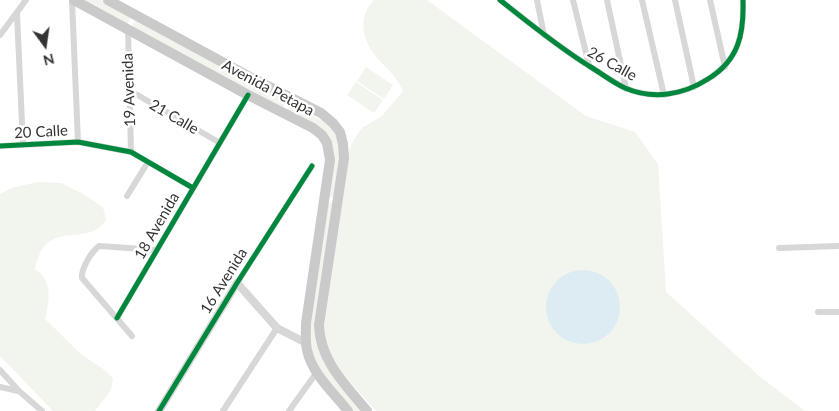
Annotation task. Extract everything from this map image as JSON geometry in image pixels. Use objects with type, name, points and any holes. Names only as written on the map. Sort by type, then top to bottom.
[{"type":"main road","name":"Avenida Petapa","points":[[73,0],[313,128],[324,139],[329,151],[330,160],[306,323],[306,343],[310,359],[317,372],[348,411]]},
{"type":"main road","name":"Avenida Petapa","points":[[108,0],[248,76],[314,109],[330,120],[340,132],[344,151],[319,325],[320,338],[323,351],[330,365],[367,411]]},
{"type":"main road","points":[[128,29],[135,15]]},
{"type":"main road","points":[[324,199],[338,201]]},
{"type":"street","points":[[0,35],[26,0]]},
{"type":"street","points":[[73,0],[78,142]]},
{"type":"street","name":"26 Calle","points":[[500,0],[558,46],[626,89],[664,95],[694,87],[708,80],[725,67]]},
{"type":"street","points":[[537,0],[544,35]]},
{"type":"street","points":[[573,0],[589,66]]},
{"type":"street","points":[[607,0],[626,89]]},
{"type":"street","points":[[642,0],[664,95]]},
{"type":"street","points":[[675,0],[694,87]]},
{"type":"street","points":[[710,0],[725,67]]},
{"type":"street","points":[[725,67],[741,38],[743,0]]},
{"type":"street","points":[[17,14],[23,145]]},
{"type":"street","name":"19 Avenida","points":[[128,29],[131,152]]},
{"type":"street","name":"21 Calle","points":[[129,90],[220,143]]},
{"type":"street","name":"18 Avenida","points":[[117,318],[248,95]]},
{"type":"street","name":"20 Calle","points":[[0,146],[78,142],[131,152],[193,188]]},
{"type":"street","points":[[127,196],[148,162]]},
{"type":"street","name":"16 Avenida","points":[[159,411],[237,283],[312,166]]},
{"type":"street","points":[[132,336],[82,278],[81,274],[94,250],[99,246],[157,250]]},
{"type":"street","points":[[779,248],[839,246]]},
{"type":"street","points":[[237,283],[276,328],[306,343]]},
{"type":"street","points":[[818,312],[839,312]]},
{"type":"street","points":[[223,411],[276,328]]},
{"type":"street","points":[[0,370],[19,391],[42,411]]},
{"type":"street","points":[[289,411],[317,372]]},
{"type":"street","points":[[0,387],[19,391]]},
{"type":"shaded area","points":[[77,0],[101,0],[131,17],[127,26]]},
{"type":"shaded area","points":[[374,0],[427,0],[586,116],[635,132],[658,164],[666,292],[758,375],[805,411],[376,411],[335,365],[327,347],[324,328],[349,150],[362,128],[382,116],[403,91],[395,78],[373,53],[366,38],[363,22],[368,7]]},
{"type":"shaded area","points":[[135,20],[285,100],[283,110],[131,29]]},
{"type":"shaded area","points":[[366,67],[393,85],[384,99],[357,81]]},
{"type":"shaded area","points":[[356,82],[383,100],[374,113],[347,95]]},
{"type":"shaded area","points":[[288,102],[330,125],[340,141],[336,198],[327,197],[332,149],[287,111]]},
{"type":"shaded area","points":[[37,182],[61,183],[103,207],[106,220],[98,229],[88,233],[57,238],[48,243],[40,253],[35,269],[43,276],[48,287],[49,298],[45,319],[81,354],[113,378],[111,390],[95,411],[53,411],[0,356],[0,194],[12,188]]},
{"type":"shaded area","points":[[327,202],[335,203],[320,352],[327,368],[363,411],[354,411],[323,374],[315,361],[308,341]]},
{"type":"shaded area","points":[[583,270],[604,276],[614,286],[620,307],[614,328],[604,338],[583,344],[562,338],[552,328],[546,307],[552,286],[562,276]]},
{"type":"cycle path","points":[[500,0],[543,34],[616,83],[636,92],[657,95],[688,89],[708,79],[727,63],[733,55],[741,35],[743,0]]},
{"type":"cycle path","points":[[117,318],[248,95]]},
{"type":"cycle path","points":[[0,146],[78,142],[131,152],[193,188]]},
{"type":"cycle path","points":[[159,411],[237,283],[312,166]]}]
